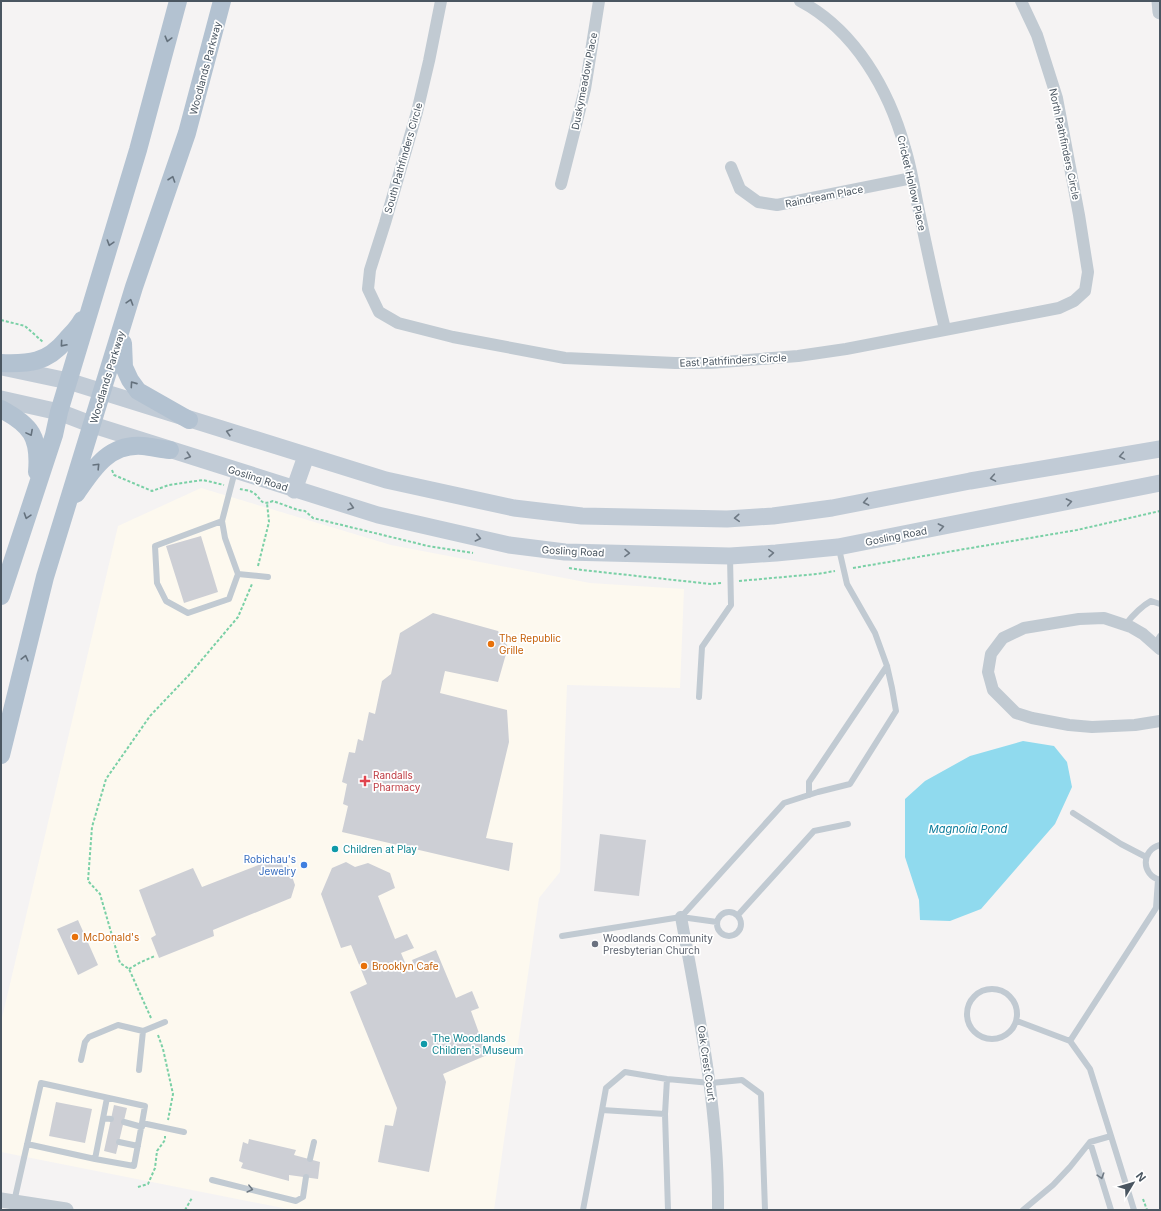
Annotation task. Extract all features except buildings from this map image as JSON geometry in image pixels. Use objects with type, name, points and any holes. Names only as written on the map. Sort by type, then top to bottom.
[{"type":"main road","points":[[1,596],[54,435],[58,412],[138,150],[178,1]]},
{"type":"main road","name":"Woodlands Parkway","points":[[1,755],[45,577],[103,393],[134,287],[187,133],[222,1]]},
{"type":"main road","points":[[1,364],[27,363],[40,360],[60,348],[78,326],[92,300]]},
{"type":"main road","points":[[124,321],[122,350],[124,367],[130,380],[138,391],[189,420]]},
{"type":"main road","points":[[1,367],[68,381],[189,420],[386,480],[514,508],[582,516],[727,519],[773,516],[832,508],[1160,449]]},
{"type":"main road","name":"Gosling Road","points":[[1,399],[58,412],[93,425],[294,490],[378,515],[509,545],[565,552],[730,556],[838,547],[1160,483]]},
{"type":"main road","points":[[1,409],[20,419],[30,430],[37,449],[36,489]]},
{"type":"main road","points":[[66,510],[92,472],[110,452],[123,447],[141,445],[170,450]]},
{"type":"main road","points":[[294,490],[306,456]]},
{"type":"street","name":"South Pathfinders Circle","points":[[379,312],[368,289],[370,270],[416,112],[429,60],[441,1]]},
{"type":"street","name":"Duskymeadow Place","points":[[561,184],[585,89],[599,1]]},
{"type":"street","name":"Cricket Hollow Place","points":[[800,1],[823,15],[838,29],[859,53],[887,98],[906,149],[944,329]]},
{"type":"street","name":"North Pathfinders Circle","points":[[1021,1],[1037,35],[1057,98],[1080,215],[1088,272],[1085,291]]},
{"type":"street","points":[[1160,1],[1160,12]]},
{"type":"street","name":"Raindream Place","points":[[731,167],[740,189],[758,202],[777,205],[912,178]]},
{"type":"street","name":"East Pathfinders Circle","points":[[379,312],[398,323],[414,328],[487,344],[565,358],[675,363],[710,363],[798,356],[846,349],[1059,308],[1074,301],[1085,291]]},
{"type":"street","points":[[1158,643],[1125,625],[1104,618],[1079,619],[1024,628],[1003,638],[991,654],[988,672],[993,690],[1016,713],[1032,718],[1069,725],[1112,727],[1160,721]]},
{"type":"street","name":"Oak Crest Court","points":[[681,917],[701,1023],[710,1083],[716,1132],[718,1210]]},
{"type":"street","points":[[7,1201],[66,1210]]},
{"type":"lane","points":[[222,521],[155,546],[157,583],[166,601],[188,613],[229,600],[238,574],[225,538],[222,521],[235,471]]},
{"type":"lane","points":[[681,917],[784,803],[850,784],[896,711],[887,666],[875,633],[847,584],[838,547]]},
{"type":"lane","points":[[699,697],[702,647],[731,605],[730,556]]},
{"type":"lane","points":[[238,574],[268,577]]},
{"type":"lane","points":[[1125,625],[1143,606],[1151,601],[1160,604]]},
{"type":"lane","points":[[809,795],[809,782],[887,666]]},
{"type":"lane","points":[[1073,813],[1121,844],[1146,857]]},
{"type":"lane","points":[[738,915],[814,831],[848,824]]},
{"type":"lane","points":[[1070,1041],[1156,908],[1159,880],[1153,878],[1146,868],[1146,857],[1153,848],[1160,845]]},
{"type":"lane","points":[[731,911],[738,915],[741,923],[739,930],[733,935],[729,936],[721,933],[717,922],[718,918],[724,912],[731,911]]},
{"type":"lane","points":[[562,936],[681,917],[717,922]]},
{"type":"lane","points":[[989,989],[998,990],[1011,998],[1016,1005],[1018,1013],[1017,1021],[1013,1029],[1007,1035],[1000,1039],[987,1039],[975,1034],[970,1027],[967,1019],[967,1010],[970,1002],[982,991],[989,989]]},
{"type":"lane","points":[[1017,1021],[1070,1041],[1090,1069],[1134,1210]]},
{"type":"lane","points":[[81,1060],[85,1042],[89,1037],[118,1025],[143,1030],[165,1022]]},
{"type":"lane","points":[[139,1070],[143,1030]]},
{"type":"lane","points":[[583,1210],[606,1088],[626,1072],[667,1079],[710,1083],[742,1080],[761,1094],[765,1210]]},
{"type":"lane","points":[[667,1079],[665,1114],[668,1210]]},
{"type":"lane","points":[[7,1201],[27,1144],[41,1083],[145,1106],[134,1166],[27,1144]]},
{"type":"lane","points":[[95,1159],[107,1098]]},
{"type":"lane","points":[[602,1110],[665,1114]]},
{"type":"lane","points":[[103,1118],[111,1119]]},
{"type":"lane","points":[[124,1122],[184,1132]]},
{"type":"lane","points":[[1023,1210],[1070,1167],[1090,1142],[1111,1136]]},
{"type":"lane","points":[[99,1138],[106,1139]]},
{"type":"lane","points":[[119,1142],[138,1146]]},
{"type":"lane","points":[[310,1159],[314,1142]]},
{"type":"lane","points":[[1090,1142],[1111,1210]]},
{"type":"lane","points":[[212,1180],[296,1201],[303,1197],[306,1177]]},
{"type":"path","points":[[138,1187],[148,1184],[155,1168],[157,1152],[165,1140],[173,1094],[164,1049],[129,969],[120,963],[100,894],[88,881],[92,827],[106,780],[150,716],[238,617],[260,564],[269,522],[267,503]]},
{"type":"path","points":[[129,969],[155,956]]},
{"type":"path","points":[[185,1210],[192,1198]]},
{"type":"path","points":[[1143,1198],[1147,1210]]},
{"type":"shaded area","points":[[201,488],[391,545],[590,583],[684,589],[680,688],[567,685],[560,872],[539,898],[494,1210],[293,1210],[1,1152],[1,1022],[118,526]]},
{"type":"water","name":"Magnolia Pond","points":[[1023,741],[1054,746],[1067,762],[1072,787],[1055,824],[981,909],[950,921],[920,920],[919,900],[905,857],[905,799],[925,781],[970,756]]},
{"type":"place","name":"The Republic Grille","points":[[491,644]]},
{"type":"place","name":"Randalls Pharmacy","points":[[365,781]]},
{"type":"place","name":"Children at Play","points":[[335,849]]},
{"type":"place","name":"Robichau's Jewelry","points":[[304,865]]},
{"type":"place","name":"McDonald's","points":[[75,937]]},
{"type":"place","name":"Woodlands Community Presbyterian Church","points":[[595,944]]},
{"type":"place","name":"Brooklyn Cafe","points":[[364,966]]},
{"type":"place","name":"The Woodlands Children's Museum","points":[[424,1044]]}]
